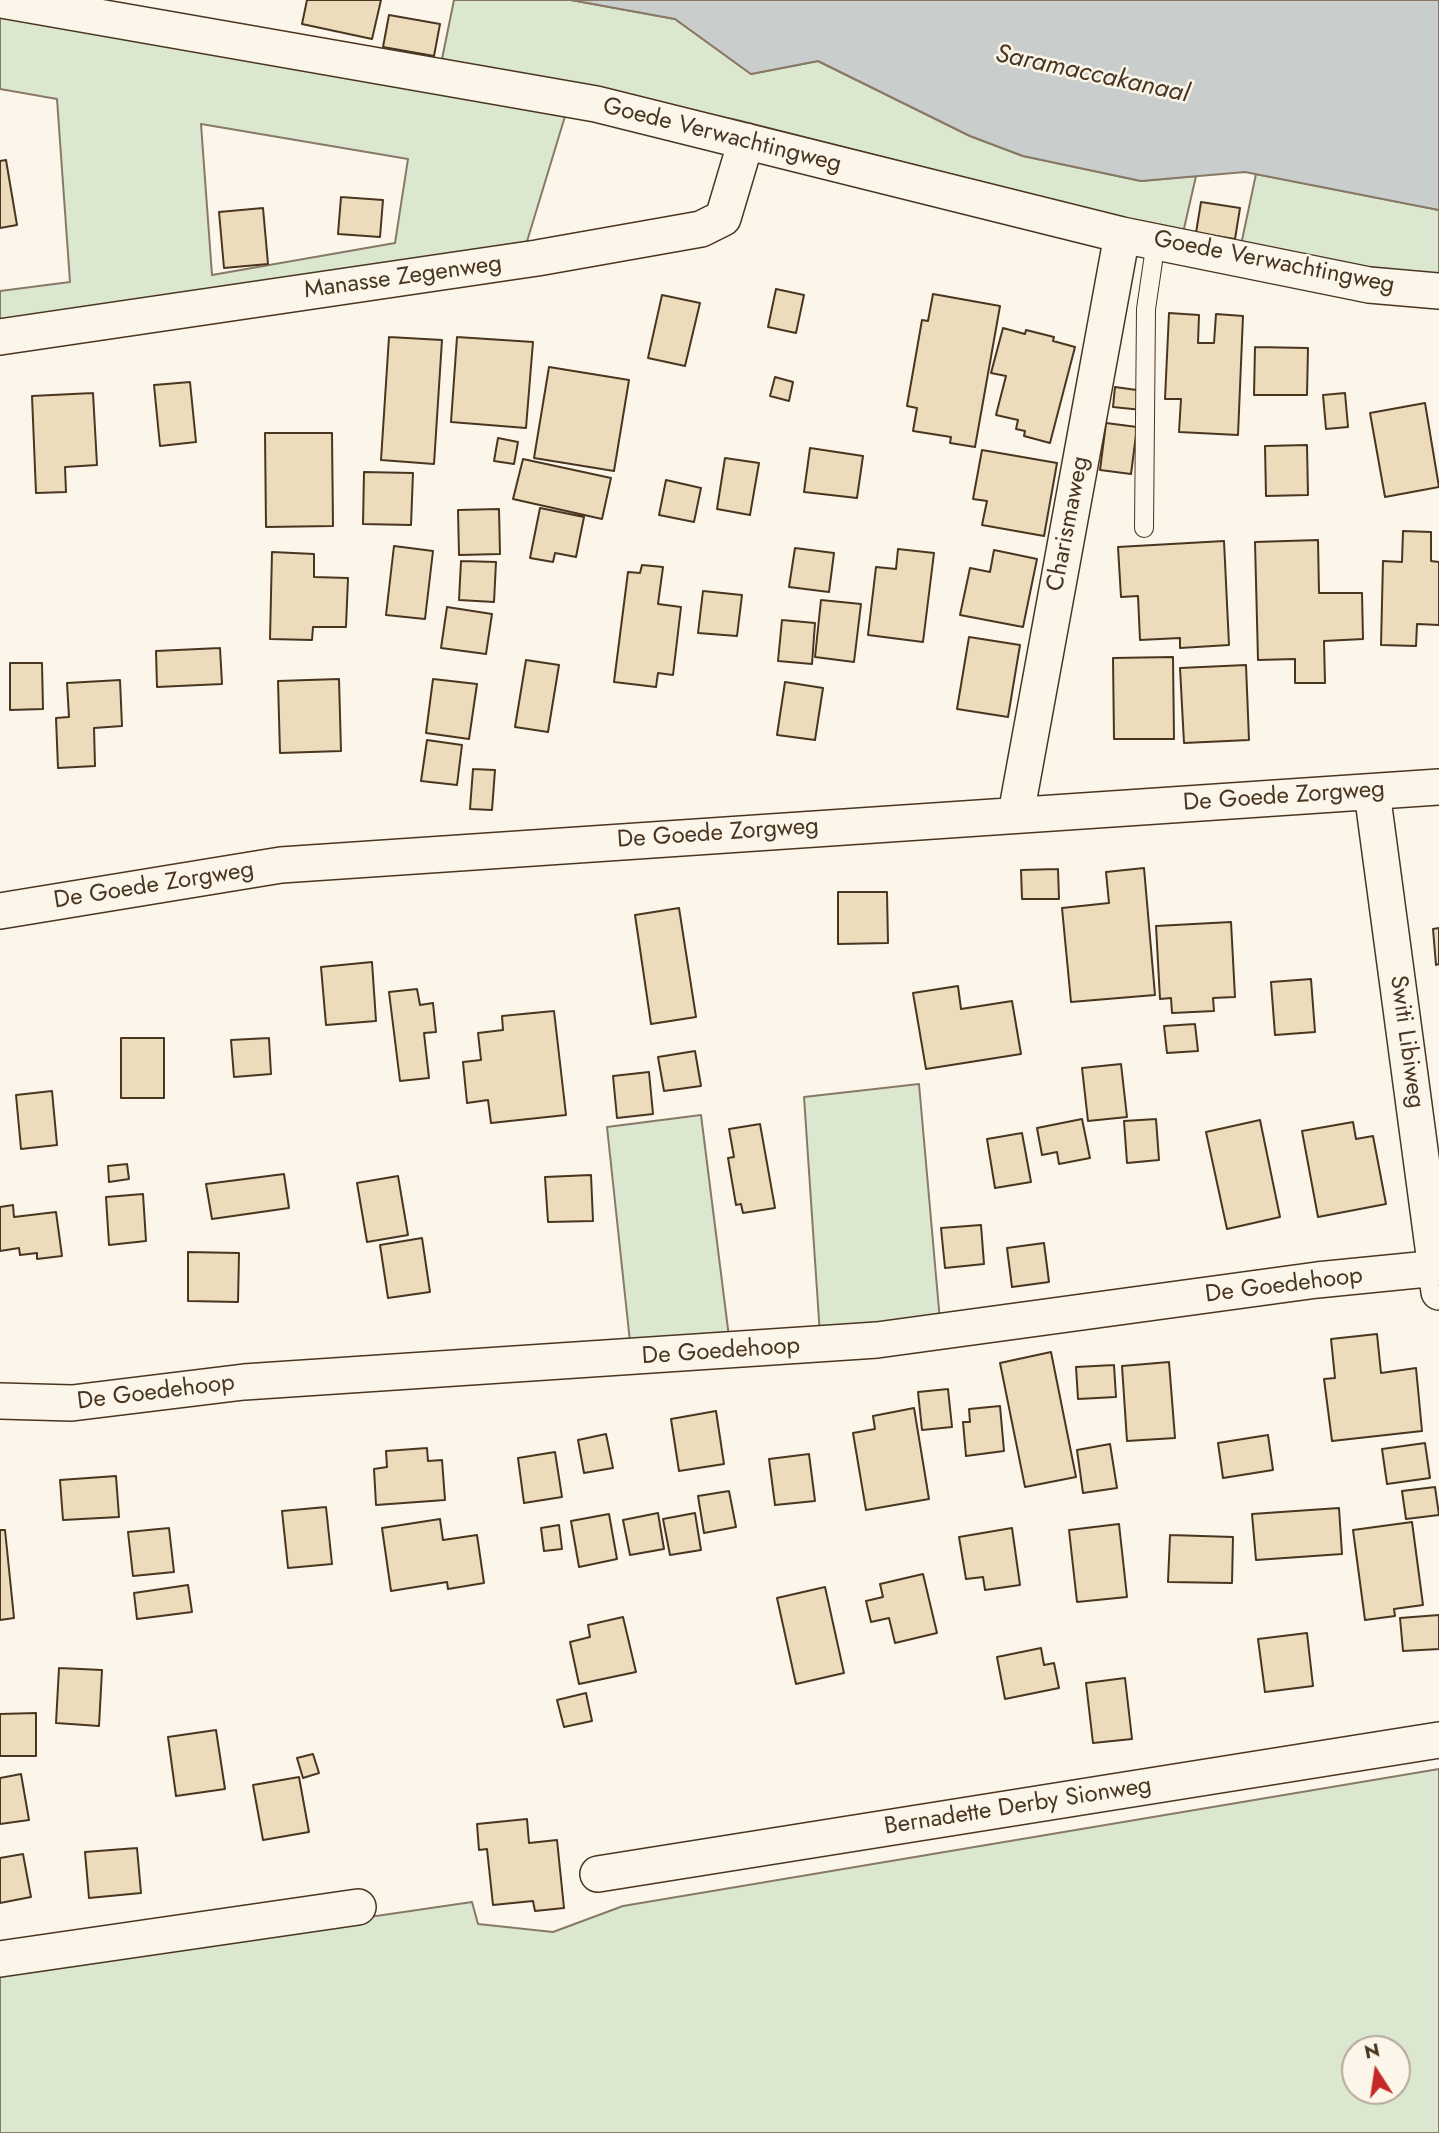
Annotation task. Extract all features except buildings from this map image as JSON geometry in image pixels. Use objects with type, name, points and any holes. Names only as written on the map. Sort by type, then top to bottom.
[{"type":"street","name":"Goede Verwachtingweg","points":[[1,0],[596,104],[1139,238],[1368,285],[1439,291]]},
{"type":"street","name":"Manasse Zegenweg","points":[[0,337],[523,260],[701,229],[723,218],[746,141]]},
{"type":"street","name":"Charismaweg","points":[[1016,814],[1139,238]]},
{"type":"street","name":"De Goede Zorgweg","points":[[0,911],[281,865],[1439,787]]},
{"type":"street","name":"Switi Libiweg","points":[[1373,792],[1438,1276]]},
{"type":"street","name":"De Goedehoop","points":[[0,1401],[72,1404],[244,1382],[877,1340],[1317,1280],[1438,1276]]},
{"type":"street","name":"Bernadette Derby Sionweg","points":[[598,1874],[1439,1740]]},
{"type":"street","points":[[0,1959],[358,1907]]},
{"type":"lane","points":[[1139,238],[1146,309],[1144,527]]},
{"type":"green space","points":[[454,0],[571,0],[675,19],[751,74],[818,61],[970,136],[1023,156],[1141,181],[1196,176],[1183,233],[737,120],[442,59]]},
{"type":"green space","points":[[0,17],[566,113],[525,248],[0,327],[0,291],[70,282],[57,99],[0,89]],"holes":[[[201,124],[408,159],[395,243],[212,275]]]},
{"type":"green space","points":[[1256,174],[1439,210],[1439,278],[1386,273],[1241,245]]},
{"type":"green space","points":[[919,1084],[940,1321],[820,1335],[804,1097]]},
{"type":"green space","points":[[701,1115],[729,1337],[630,1342],[607,1127]]},
{"type":"green space","points":[[1439,1769],[1439,2133],[0,2133],[0,1971],[472,1902],[478,1924],[553,1932],[623,1906]]},
{"type":"water","name":"Saramaccakanaal","points":[[571,0],[1439,0],[1439,210],[1245,172],[1141,181],[1023,156],[970,136],[818,61],[751,74],[675,19]]}]
